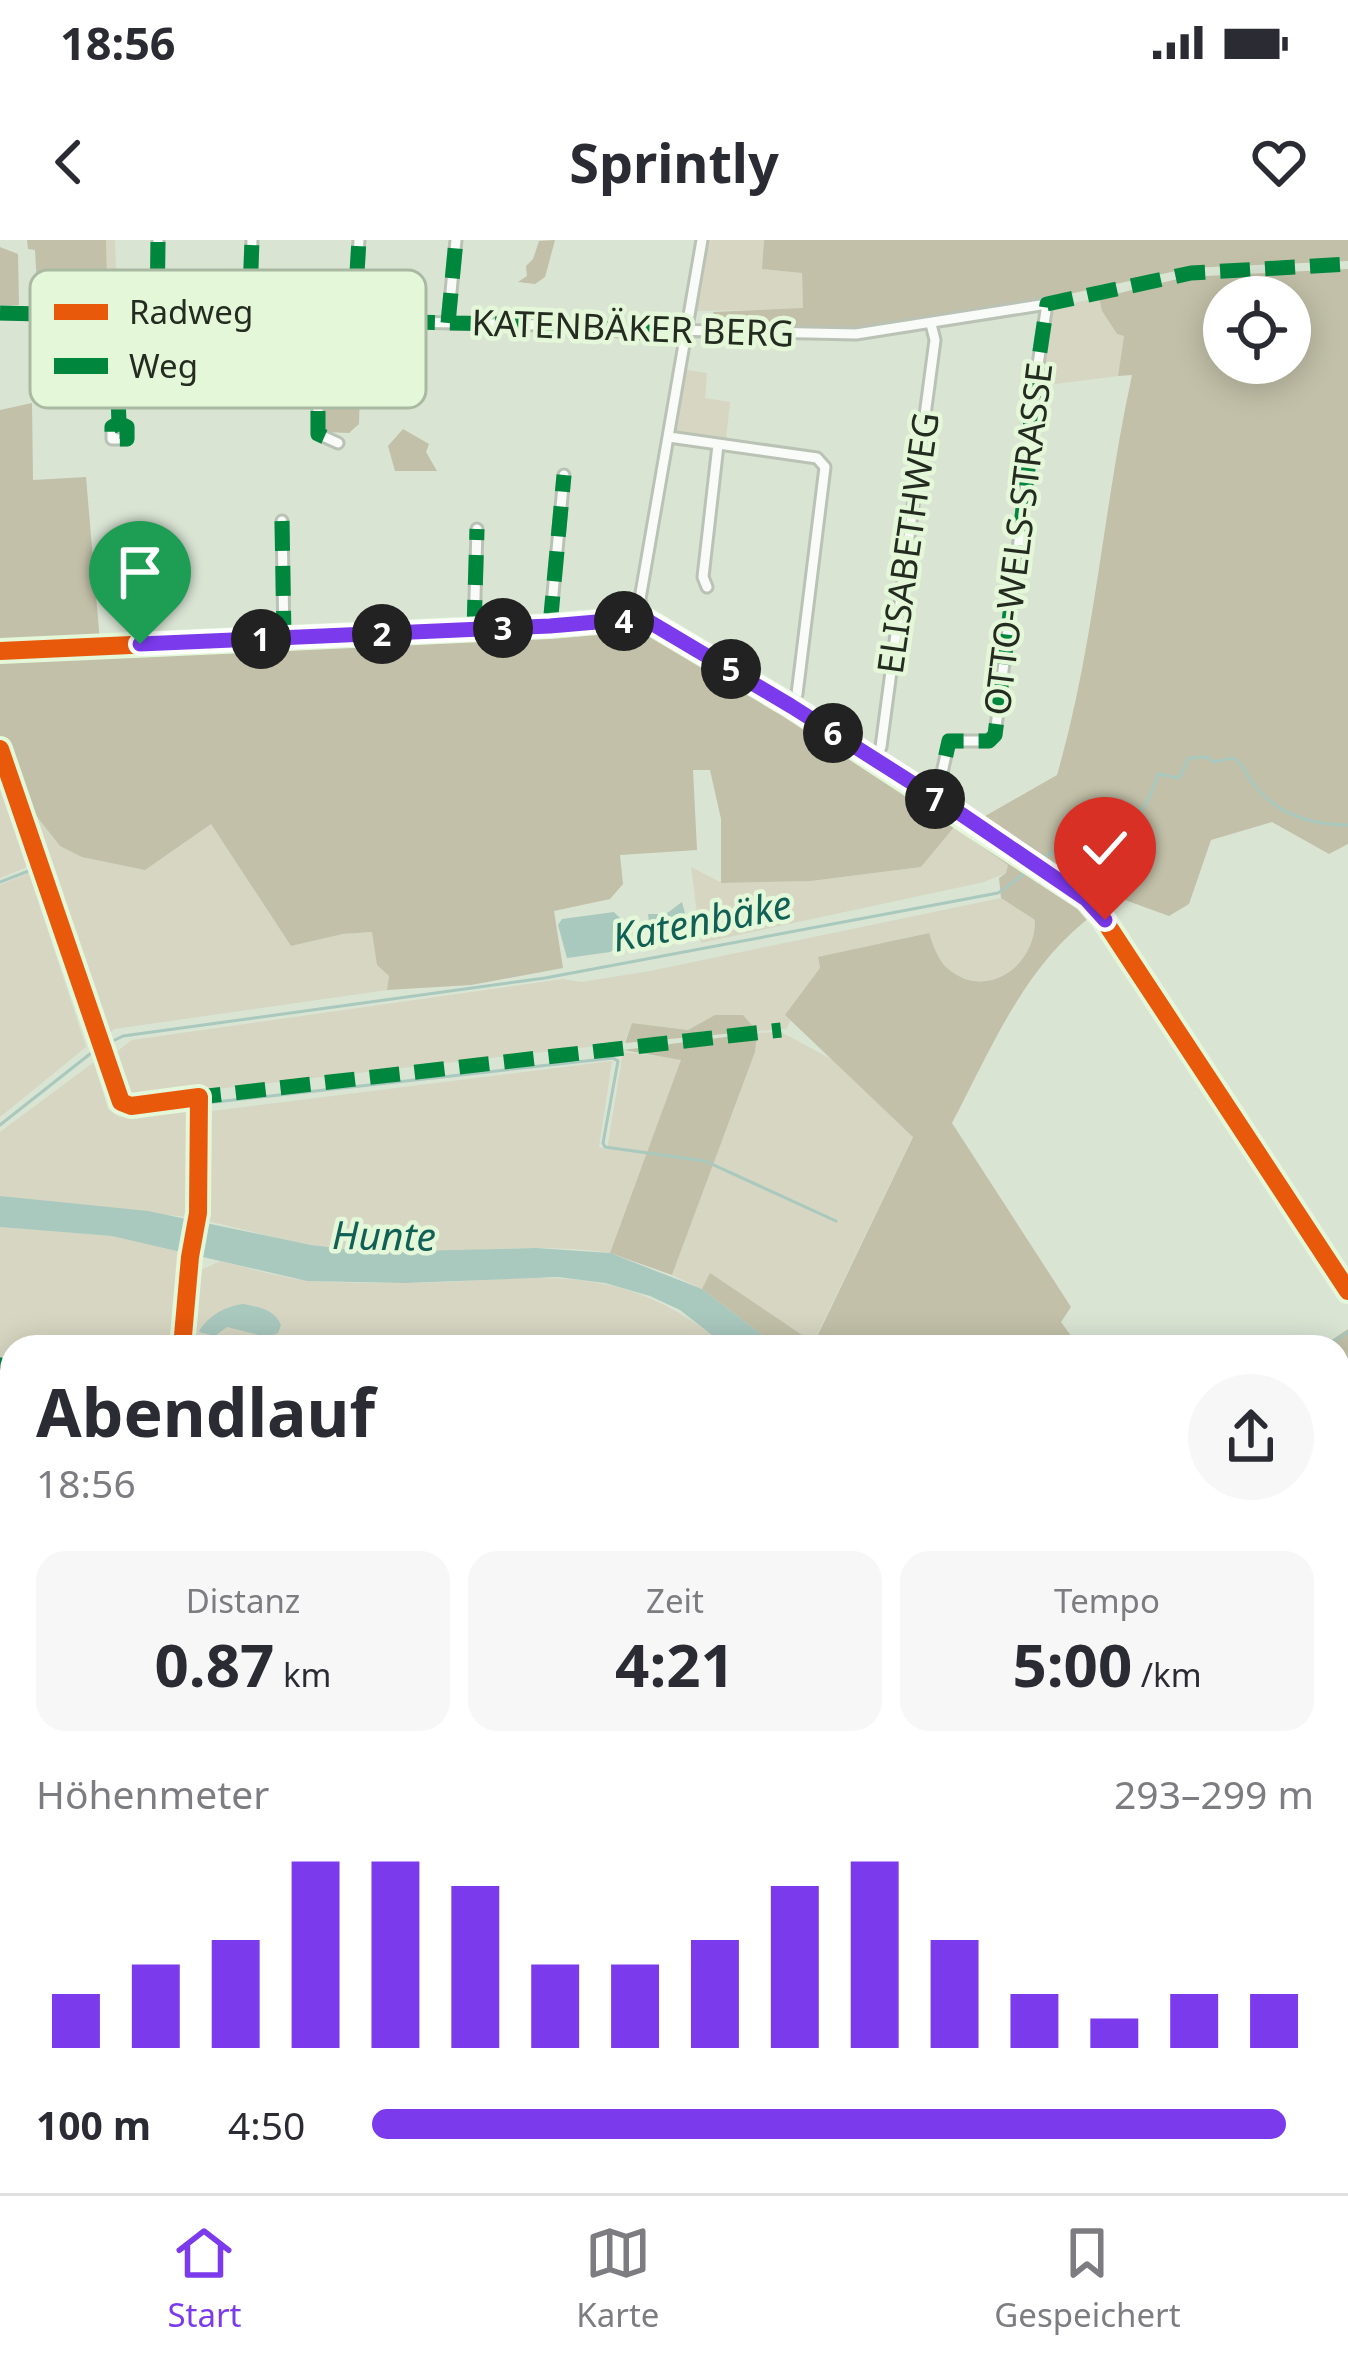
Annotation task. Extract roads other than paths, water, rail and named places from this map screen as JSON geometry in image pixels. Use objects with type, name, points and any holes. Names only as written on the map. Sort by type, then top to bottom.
[{"type":"street","points":[[158,240],[158,270]]},
{"type":"street","points":[[251,270],[252,240]]},
{"type":"street","points":[[358,270],[359,240]]},
{"type":"street","points":[[448,323],[456,240]]},
{"type":"street","points":[[643,618],[640,599],[702,240]]},
{"type":"street","name":"KATENBÄKER BERG","points":[[426,323],[596,327],[633,333],[856,334],[1047,304]]},
{"type":"street","name":"OTTO-WELS-STRASSE","points":[[936,800],[950,741],[989,741],[994,735],[1047,304]]},
{"type":"street","name":"KATENBÄKER BERG","points":[[0,313],[30,314]]},
{"type":"street","name":"ELISABETHWEG","points":[[874,760],[881,747],[935,340],[931,324]]},
{"type":"street","points":[[118,408],[119,423]]},
{"type":"street","points":[[318,408],[318,434],[338,443]]},
{"type":"street","points":[[669,437],[817,458],[825,467],[791,706]]},
{"type":"street","points":[[707,587],[703,578],[718,445]]},
{"type":"street","points":[[550,626],[564,476]]},
{"type":"street","points":[[282,521],[284,638]]},
{"type":"street","points":[[475,630],[477,529]]},
{"type":"street","points":[[0,651],[643,618],[791,706],[1086,899],[1105,920],[1348,1291]]},
{"type":"water","points":[[682,902],[691,937],[652,943],[648,914],[666,914]]},
{"type":"water","points":[[614,912],[622,920],[623,945],[610,952],[567,958],[558,925],[562,919]]},
{"type":"water","points":[[0,1196],[148,1211],[311,1245],[370,1252],[536,1248],[610,1253],[702,1289],[762,1335],[712,1335],[680,1310],[605,1283],[558,1277],[307,1281],[112,1236],[0,1227]]},
{"type":"water","points":[[244,1304],[266,1310],[281,1325],[278,1333],[259,1335],[227,1327],[216,1335],[199,1332],[207,1321]]},
{"type":"waterway","name":"Katenbäke","points":[[0,1125],[95,1050],[123,1036],[545,978],[998,893],[1045,857],[1078,844],[1086,831],[1084,824],[1138,812],[1158,774],[1179,778],[1189,758],[1207,757],[1213,762],[1233,758],[1260,792],[1282,809],[1306,820],[1348,825]]},
{"type":"waterway","points":[[0,882],[31,870],[44,908]]},
{"type":"waterway","points":[[46,915],[77,1007]]},
{"type":"waterway","points":[[80,1014],[91,1046]]},
{"type":"waterway","points":[[206,1103],[613,1058],[618,1061],[605,1147],[705,1161],[836,1221]]},
{"type":"waterway","points":[[97,1061],[114,1110],[121,1114]]},
{"type":"waterway","points":[[128,1113],[195,1105]]},
{"type":"waterway","points":[[1344,1335],[1348,1332]]},
{"type":"water label","name":"Hunte","points":[[384,1236]]}]
